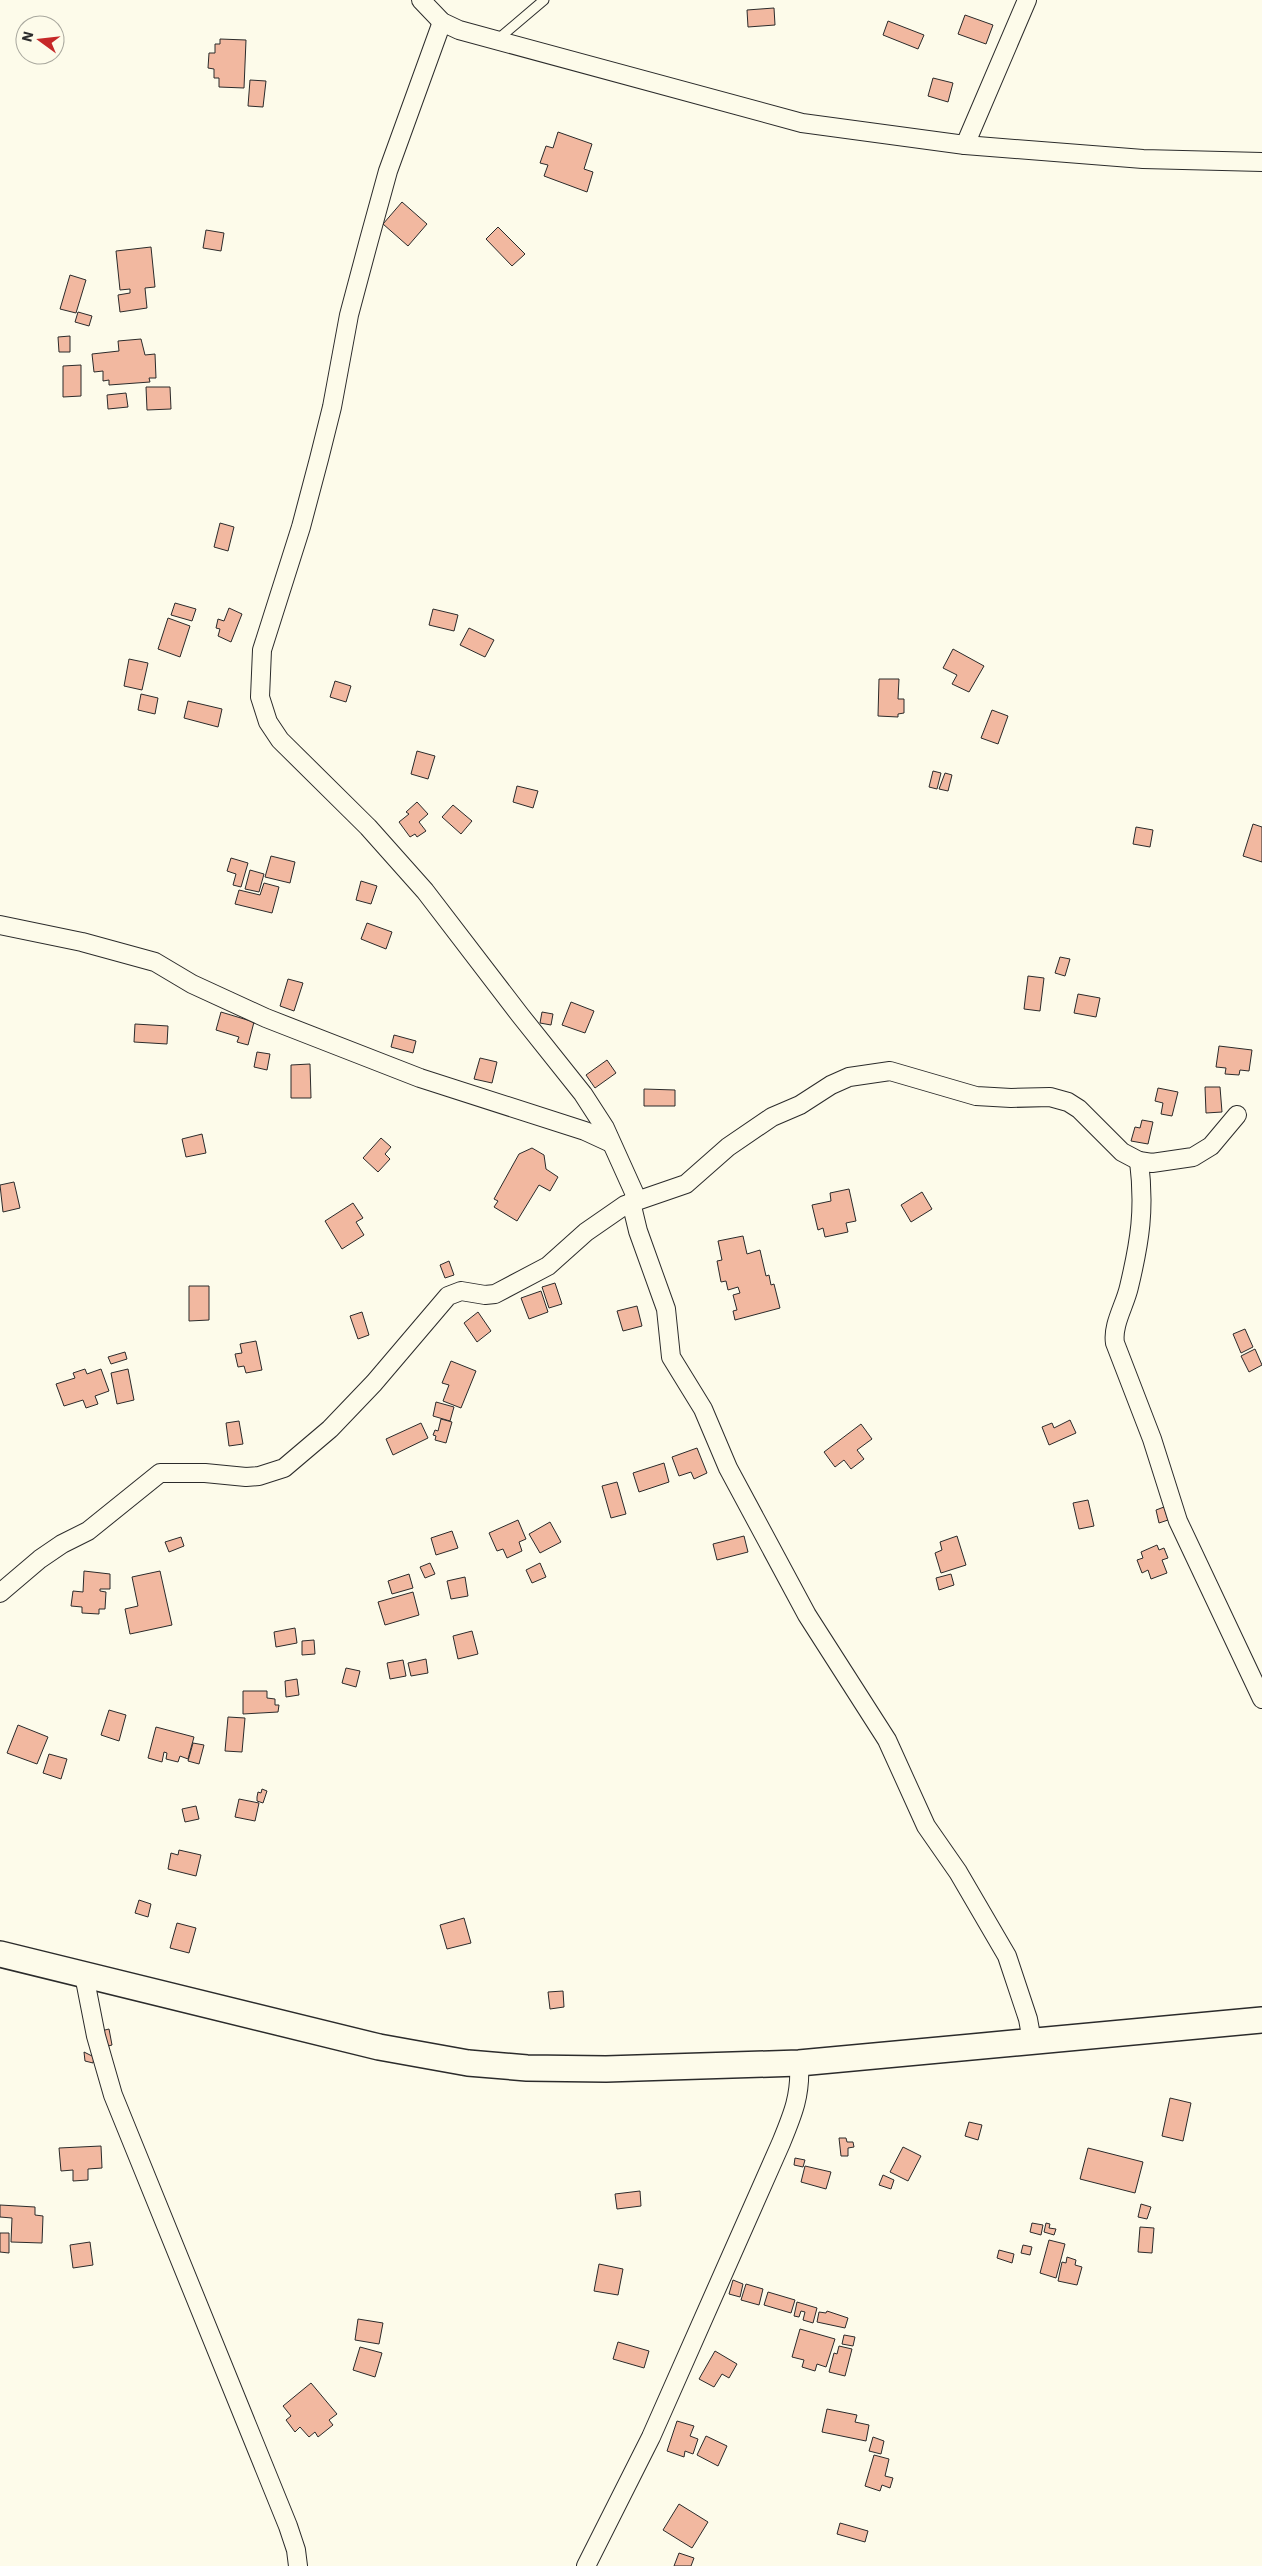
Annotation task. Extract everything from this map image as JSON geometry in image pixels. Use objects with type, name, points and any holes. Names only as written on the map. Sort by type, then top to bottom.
[{"type":"street","points":[[421,0],[442,22],[459,30],[802,123],[965,145],[1143,159],[1262,162]]},
{"type":"street","points":[[965,145],[1027,0]]},
{"type":"street","points":[[442,22],[388,171],[368,240],[348,315],[332,407],[319,459],[301,527],[262,650],[260,696],[268,722],[280,740],[368,827],[425,890],[598,1115],[634,1201],[638,1231],[666,1309],[671,1357],[703,1409],[728,1468],[807,1614],[886,1740],[926,1826],[958,1872],[1007,1956],[1028,2019],[1032,2041]]},
{"type":"street","points":[[0,925],[82,942],[154,962],[192,984],[266,1018],[420,1078],[585,1131],[611,1143]]},
{"type":"street","points":[[0,1593],[40,1559],[62,1544],[88,1531],[160,1473],[205,1473],[246,1477],[259,1476],[284,1468],[330,1429],[374,1383],[448,1296],[462,1291],[485,1295],[496,1294],[548,1266],[586,1232],[634,1201],[686,1184],[746,1134],[772,1117],[800,1105],[839,1081],[859,1075],[890,1071],[916,1076],[976,1096],[1011,1098],[1050,1097],[1068,1102],[1079,1109],[1122,1152],[1138,1161],[1152,1163],[1193,1157],[1211,1146],[1237,1115]]},
{"type":"street","points":[[1138,1161],[1143,1213],[1140,1238],[1126,1300],[1115,1328],[1115,1343],[1152,1439],[1178,1521],[1262,1698]]},
{"type":"street","points":[[0,1954],[379,2047],[468,2063],[527,2068],[606,2069],[799,2062],[1262,2020]]},
{"type":"street","points":[[84,1975],[96,2036],[113,2095],[288,2526],[296,2550],[298,2566]]},
{"type":"street","points":[[586,2566],[651,2437],[795,2111],[800,2085],[799,2062]]},
{"type":"lane","points":[[496,40],[544,0]]},
{"type":"building","points":[[774,8],[775,25],[748,27],[747,10]]},
{"type":"building","points":[[965,15],[993,25],[986,44],[958,34]]},
{"type":"building","points":[[888,21],[924,35],[918,49],[883,35]]},
{"type":"building","points":[[220,39],[246,40],[244,88],[219,87],[219,78],[214,78],[214,69],[208,68],[209,53],[215,53],[215,44],[220,44]]},
{"type":"building","points":[[933,78],[953,83],[948,102],[928,96]]},
{"type":"building","points":[[250,80],[266,81],[263,107],[248,106]]},
{"type":"building","points":[[558,132],[592,144],[584,169],[593,172],[587,192],[544,176],[548,165],[540,163],[546,146],[553,148]]},
{"type":"building","points":[[402,202],[427,224],[408,246],[383,224]]},
{"type":"building","points":[[498,227],[525,254],[512,266],[486,239]]},
{"type":"building","points":[[206,230],[224,233],[221,251],[203,248]]},
{"type":"building","points":[[151,247],[155,287],[145,288],[147,308],[120,312],[118,295],[130,293],[130,289],[120,290],[116,251]]},
{"type":"building","points":[[70,275],[86,280],[76,313],[60,309]]},
{"type":"building","points":[[78,312],[92,316],[89,326],[75,322]]},
{"type":"building","points":[[70,336],[70,352],[59,352],[58,337]]},
{"type":"building","points":[[141,339],[145,355],[155,354],[156,378],[149,378],[150,382],[109,385],[109,380],[103,381],[103,371],[94,372],[92,354],[119,351],[118,341]]},
{"type":"building","points":[[81,365],[81,396],[63,397],[63,366]]},
{"type":"building","points":[[146,387],[170,387],[171,409],[147,410]]},
{"type":"building","points":[[126,393],[128,407],[108,409],[107,395]]},
{"type":"building","points":[[220,523],[234,527],[228,551],[214,547]]},
{"type":"building","points":[[175,603],[196,609],[192,621],[171,615]]},
{"type":"building","points":[[229,608],[242,614],[231,642],[218,636],[220,629],[216,628],[218,619],[224,621]]},
{"type":"building","points":[[433,609],[458,615],[454,631],[429,625]]},
{"type":"building","points":[[168,618],[190,626],[180,657],[158,649]]},
{"type":"building","points":[[469,628],[494,640],[485,657],[460,645]]},
{"type":"building","points":[[953,649],[984,666],[969,692],[952,684],[957,675],[943,668]]},
{"type":"building","points":[[129,659],[148,663],[142,690],[124,686]]},
{"type":"building","points":[[879,679],[899,679],[898,699],[904,699],[904,713],[898,714],[898,717],[878,716]]},
{"type":"building","points":[[335,681],[351,686],[346,702],[330,697]]},
{"type":"building","points":[[141,694],[158,698],[155,714],[138,710]]},
{"type":"building","points":[[188,701],[222,709],[218,727],[184,718]]},
{"type":"building","points":[[992,710],[1008,716],[998,744],[981,738]]},
{"type":"building","points":[[417,751],[435,756],[428,779],[411,774]]},
{"type":"building","points":[[933,771],[941,773],[937,789],[929,787]]},
{"type":"building","points":[[945,773],[952,775],[948,791],[939,789]]},
{"type":"building","points":[[517,786],[538,791],[533,808],[513,802]]},
{"type":"building","points":[[417,802],[428,814],[419,822],[426,831],[417,837],[415,834],[410,837],[399,822],[409,814],[406,812]]},
{"type":"building","points":[[453,805],[472,821],[461,834],[442,817]]},
{"type":"building","points":[[1253,824],[1262,827],[1262,862],[1243,856]]},
{"type":"building","points":[[1136,827],[1153,830],[1150,847],[1133,844]]},
{"type":"building","points":[[271,856],[295,862],[290,883],[265,877]]},
{"type":"building","points":[[231,858],[248,863],[241,887],[233,885],[236,874],[227,871]]},
{"type":"building","points":[[250,870],[264,874],[259,892],[245,889]]},
{"type":"building","points":[[361,881],[377,886],[371,904],[356,900]]},
{"type":"building","points":[[264,883],[279,887],[272,913],[235,904],[239,890],[260,895]]},
{"type":"building","points":[[367,923],[392,932],[386,949],[361,939]]},
{"type":"building","points":[[1060,957],[1070,959],[1065,976],[1055,973]]},
{"type":"building","points":[[1028,976],[1044,978],[1040,1011],[1024,1009]]},
{"type":"building","points":[[288,979],[303,983],[294,1011],[280,1006]]},
{"type":"building","points":[[1078,994],[1100,998],[1096,1017],[1074,1013]]},
{"type":"building","points":[[571,1002],[594,1011],[585,1033],[562,1025]]},
{"type":"building","points":[[221,1012],[254,1022],[248,1045],[237,1042],[239,1037],[216,1030]]},
{"type":"building","points":[[542,1012],[553,1014],[551,1025],[540,1023]]},
{"type":"building","points":[[135,1024],[168,1026],[167,1044],[134,1042]]},
{"type":"building","points":[[394,1035],[416,1041],[413,1053],[391,1047]]},
{"type":"building","points":[[1219,1046],[1252,1050],[1249,1071],[1240,1070],[1239,1075],[1225,1074],[1226,1068],[1216,1067]]},
{"type":"building","points":[[257,1052],[270,1054],[267,1070],[254,1067]]},
{"type":"building","points":[[480,1058],[497,1062],[492,1083],[474,1079]]},
{"type":"building","points":[[607,1060],[616,1073],[595,1088],[586,1075]]},
{"type":"building","points":[[310,1064],[311,1098],[291,1098],[291,1065]]},
{"type":"building","points":[[1205,1087],[1220,1087],[1222,1112],[1206,1113]]},
{"type":"building","points":[[1158,1088],[1178,1092],[1172,1116],[1161,1114],[1163,1103],[1155,1101]]},
{"type":"building","points":[[644,1089],[675,1090],[675,1106],[644,1106]]},
{"type":"building","points":[[1142,1120],[1153,1122],[1148,1144],[1131,1141],[1135,1127],[1140,1128]]},
{"type":"building","points":[[202,1134],[206,1153],[186,1157],[182,1139]]},
{"type":"building","points":[[381,1138],[391,1147],[385,1154],[390,1159],[378,1172],[363,1158]]},
{"type":"building","points":[[532,1148],[544,1155],[546,1169],[558,1177],[550,1191],[539,1185],[517,1221],[494,1207],[498,1201],[494,1199],[519,1154]]},
{"type":"building","points":[[14,1182],[20,1208],[3,1212],[0,1185]]},
{"type":"building","points":[[849,1189],[856,1221],[846,1223],[848,1232],[825,1237],[823,1228],[818,1230],[812,1205],[831,1201],[830,1193]]},
{"type":"building","points":[[922,1192],[932,1209],[911,1222],[901,1205]]},
{"type":"building","points":[[353,1203],[363,1218],[356,1222],[364,1235],[342,1249],[325,1221]]},
{"type":"building","points":[[743,1236],[747,1254],[760,1250],[766,1276],[769,1275],[771,1285],[774,1284],[780,1308],[735,1320],[733,1311],[737,1310],[733,1295],[740,1293],[738,1287],[728,1290],[726,1281],[721,1282],[717,1261],[722,1260],[718,1241]]},
{"type":"building","points":[[449,1261],[454,1275],[445,1278],[440,1265]]},
{"type":"building","points":[[555,1283],[562,1304],[549,1308],[542,1287]]},
{"type":"building","points":[[189,1286],[209,1286],[209,1320],[189,1321]]},
{"type":"building","points":[[541,1291],[548,1312],[529,1319],[521,1298]]},
{"type":"building","points":[[637,1306],[642,1326],[623,1331],[617,1311]]},
{"type":"building","points":[[362,1312],[369,1335],[358,1339],[350,1316]]},
{"type":"building","points":[[478,1312],[491,1331],[477,1342],[464,1323]]},
{"type":"building","points":[[1245,1329],[1253,1347],[1241,1353],[1233,1334]]},
{"type":"building","points":[[256,1341],[262,1370],[246,1373],[244,1366],[238,1367],[235,1354],[242,1353],[240,1344]]},
{"type":"building","points":[[1255,1349],[1262,1365],[1249,1372],[1241,1356]]},
{"type":"building","points":[[125,1352],[127,1359],[111,1364],[108,1357]]},
{"type":"building","points":[[451,1361],[476,1371],[461,1408],[443,1401],[449,1385],[442,1383]]},
{"type":"building","points":[[85,1369],[87,1374],[101,1369],[109,1391],[95,1396],[98,1404],[86,1408],[83,1400],[64,1406],[56,1384],[75,1378],[73,1373]]},
{"type":"building","points":[[128,1369],[134,1400],[117,1404],[111,1373]]},
{"type":"building","points":[[436,1402],[454,1407],[450,1421],[433,1416]]},
{"type":"building","points":[[441,1419],[452,1422],[446,1443],[435,1440],[436,1436],[433,1435],[435,1430],[438,1431]]},
{"type":"building","points":[[1070,1420],[1076,1433],[1049,1445],[1042,1427],[1052,1423],[1054,1428]]},
{"type":"building","points":[[239,1421],[243,1444],[229,1446],[226,1423]]},
{"type":"building","points":[[421,1423],[428,1438],[393,1455],[386,1439]]},
{"type":"building","points":[[861,1424],[872,1439],[857,1450],[864,1459],[851,1469],[844,1460],[835,1467],[824,1452]]},
{"type":"building","points":[[697,1448],[707,1473],[694,1479],[691,1472],[679,1476],[672,1457]]},
{"type":"building","points":[[664,1463],[669,1482],[639,1492],[633,1473]]},
{"type":"building","points":[[617,1482],[626,1514],[611,1518],[602,1486]]},
{"type":"building","points":[[1088,1500],[1094,1526],[1079,1529],[1073,1503]]},
{"type":"building","points":[[1164,1507],[1168,1520],[1159,1523],[1156,1510]]},
{"type":"building","points":[[518,1520],[526,1539],[519,1542],[522,1551],[507,1558],[503,1549],[497,1551],[489,1533]]},
{"type":"building","points":[[550,1522],[561,1542],[540,1553],[529,1534]]},
{"type":"building","points":[[452,1531],[458,1548],[436,1555],[431,1538]]},
{"type":"building","points":[[744,1536],[748,1552],[717,1560],[713,1544]]},
{"type":"building","points":[[957,1536],[966,1565],[941,1573],[935,1553],[942,1550],[940,1542]]},
{"type":"building","points":[[181,1537],[184,1546],[169,1552],[165,1542]]},
{"type":"building","points":[[1157,1545],[1159,1550],[1164,1548],[1168,1558],[1162,1560],[1167,1573],[1151,1579],[1148,1570],[1142,1573],[1137,1560],[1143,1558],[1141,1552]]},
{"type":"building","points":[[430,1563],[435,1574],[425,1578],[420,1567]]},
{"type":"building","points":[[540,1563],[546,1577],[532,1583],[526,1570]]},
{"type":"building","points":[[84,1571],[110,1574],[110,1589],[100,1589],[100,1591],[106,1592],[105,1609],[99,1609],[99,1614],[82,1613],[82,1607],[71,1606],[73,1591],[83,1592]]},
{"type":"building","points":[[160,1571],[172,1625],[130,1634],[125,1609],[138,1606],[132,1577]]},
{"type":"building","points":[[409,1574],[413,1588],[392,1594],[388,1581]]},
{"type":"building","points":[[951,1574],[954,1585],[939,1590],[936,1578]]},
{"type":"building","points":[[465,1577],[468,1596],[451,1599],[447,1581]]},
{"type":"building","points":[[413,1592],[419,1615],[385,1625],[378,1602]]},
{"type":"building","points":[[295,1628],[297,1643],[276,1647],[274,1632]]},
{"type":"building","points":[[472,1631],[478,1654],[458,1659],[453,1636]]},
{"type":"building","points":[[314,1640],[315,1654],[302,1655],[302,1641]]},
{"type":"building","points":[[426,1659],[428,1673],[411,1676],[408,1663]]},
{"type":"building","points":[[403,1660],[406,1676],[390,1679],[387,1663]]},
{"type":"building","points":[[346,1668],[360,1671],[356,1687],[342,1683]]},
{"type":"building","points":[[297,1679],[299,1695],[286,1697],[285,1681]]},
{"type":"building","points":[[243,1691],[267,1691],[267,1698],[275,1699],[275,1705],[279,1705],[278,1712],[243,1714]]},
{"type":"building","points":[[109,1710],[126,1715],[119,1741],[101,1735]]},
{"type":"building","points":[[228,1717],[245,1718],[242,1752],[225,1751]]},
{"type":"building","points":[[18,1725],[48,1737],[37,1764],[7,1753]]},
{"type":"building","points":[[156,1727],[194,1737],[188,1759],[180,1756],[178,1762],[166,1759],[167,1753],[164,1752],[162,1762],[148,1758]]},
{"type":"building","points":[[193,1743],[204,1745],[199,1764],[188,1761]]},
{"type":"building","points":[[49,1754],[67,1759],[61,1779],[43,1773]]},
{"type":"building","points":[[262,1789],[267,1791],[263,1803],[257,1801],[258,1792],[261,1793]]},
{"type":"building","points":[[239,1799],[259,1803],[255,1821],[235,1817]]},
{"type":"building","points":[[196,1806],[199,1819],[185,1822],[182,1809]]},
{"type":"building","points":[[179,1850],[201,1855],[196,1876],[168,1869],[171,1853],[178,1855]]},
{"type":"building","points":[[139,1900],[151,1904],[148,1917],[135,1913]]},
{"type":"building","points":[[464,1918],[471,1943],[447,1949],[440,1925]]},
{"type":"building","points":[[177,1923],[196,1928],[189,1953],[170,1948]]},
{"type":"building","points":[[563,1991],[564,2007],[550,2009],[548,1992]]},
{"type":"building","points":[[109,2029],[112,2045],[104,2047],[101,2031]]},
{"type":"building","points":[[84,2052],[94,2057],[93,2063],[85,2061]]},
{"type":"building","points":[[1170,2098],[1191,2103],[1183,2141],[1162,2136]]},
{"type":"building","points":[[969,2122],[982,2125],[978,2140],[965,2136]]},
{"type":"building","points":[[839,2138],[846,2138],[847,2142],[853,2142],[854,2147],[848,2148],[848,2156],[841,2156]]},
{"type":"building","points":[[101,2146],[102,2168],[88,2169],[88,2180],[73,2181],[73,2170],[61,2171],[59,2148]]},
{"type":"building","points":[[903,2147],[921,2156],[908,2181],[890,2172]]},
{"type":"building","points":[[1088,2148],[1143,2162],[1135,2193],[1080,2179]]},
{"type":"building","points":[[795,2158],[805,2160],[803,2167],[794,2165]]},
{"type":"building","points":[[805,2166],[831,2172],[826,2189],[801,2182]]},
{"type":"building","points":[[883,2175],[894,2180],[891,2189],[879,2185]]},
{"type":"building","points":[[640,2191],[641,2206],[617,2209],[615,2194]]},
{"type":"building","points":[[1141,2204],[1151,2207],[1147,2219],[1138,2217]]},
{"type":"building","points":[[0,2205],[35,2207],[35,2215],[43,2216],[42,2243],[11,2242],[12,2218],[0,2217]]},
{"type":"building","points":[[1032,2223],[1043,2225],[1041,2235],[1030,2232]]},
{"type":"building","points":[[1046,2223],[1050,2224],[1049,2228],[1056,2229],[1054,2235],[1044,2232]]},
{"type":"building","points":[[1140,2227],[1154,2228],[1152,2253],[1138,2252]]},
{"type":"building","points":[[0,2233],[9,2233],[9,2253],[0,2252]]},
{"type":"building","points":[[1049,2240],[1065,2244],[1056,2278],[1040,2273]]},
{"type":"building","points":[[90,2242],[93,2265],[73,2268],[70,2245]]},
{"type":"building","points":[[1023,2245],[1032,2247],[1030,2255],[1021,2253]]},
{"type":"building","points":[[999,2250],[1014,2254],[1012,2263],[997,2258]]},
{"type":"building","points":[[1067,2257],[1076,2260],[1075,2265],[1082,2267],[1077,2285],[1058,2281],[1062,2262],[1066,2263]]},
{"type":"building","points":[[599,2264],[623,2269],[618,2295],[594,2291]]},
{"type":"building","points":[[733,2280],[743,2284],[740,2297],[729,2294]]},
{"type":"building","points":[[746,2284],[763,2289],[759,2305],[741,2300]]},
{"type":"building","points":[[768,2292],[795,2300],[791,2313],[764,2305]]},
{"type":"building","points":[[797,2302],[817,2308],[813,2323],[803,2320],[805,2312],[801,2311],[799,2317],[794,2316]]},
{"type":"building","points":[[827,2311],[848,2318],[845,2328],[817,2322],[819,2312],[826,2313]]},
{"type":"building","points":[[358,2319],[383,2323],[379,2344],[355,2340]]},
{"type":"building","points":[[800,2329],[835,2339],[826,2367],[817,2364],[815,2371],[802,2367],[804,2360],[792,2357]]},
{"type":"building","points":[[844,2335],[855,2337],[853,2346],[842,2344]]},
{"type":"building","points":[[618,2342],[649,2351],[644,2368],[613,2359]]},
{"type":"building","points":[[839,2346],[852,2349],[845,2376],[829,2372],[834,2353],[837,2354]]},
{"type":"building","points":[[360,2347],[382,2353],[375,2377],[353,2370]]},
{"type":"building","points":[[715,2351],[737,2364],[729,2378],[722,2374],[714,2387],[699,2379]]},
{"type":"building","points":[[311,2383],[337,2414],[329,2420],[333,2425],[318,2437],[315,2432],[309,2437],[300,2427],[295,2432],[286,2420],[291,2416],[283,2406]]},
{"type":"building","points":[[827,2409],[857,2415],[855,2422],[869,2425],[866,2441],[822,2432]]},
{"type":"building","points":[[677,2421],[694,2426],[690,2436],[698,2439],[693,2454],[685,2451],[684,2457],[667,2451]]},
{"type":"building","points":[[706,2436],[727,2446],[718,2466],[697,2455]]},
{"type":"building","points":[[873,2437],[884,2441],[881,2454],[869,2451]]},
{"type":"building","points":[[874,2455],[889,2459],[885,2476],[893,2478],[890,2488],[882,2485],[880,2491],[865,2486]]},
{"type":"building","points":[[679,2504],[708,2522],[692,2548],[663,2530]]},
{"type":"building","points":[[840,2523],[868,2531],[865,2542],[837,2534]]},
{"type":"building","points":[[679,2553],[694,2558],[691,2566],[674,2566]]}]
